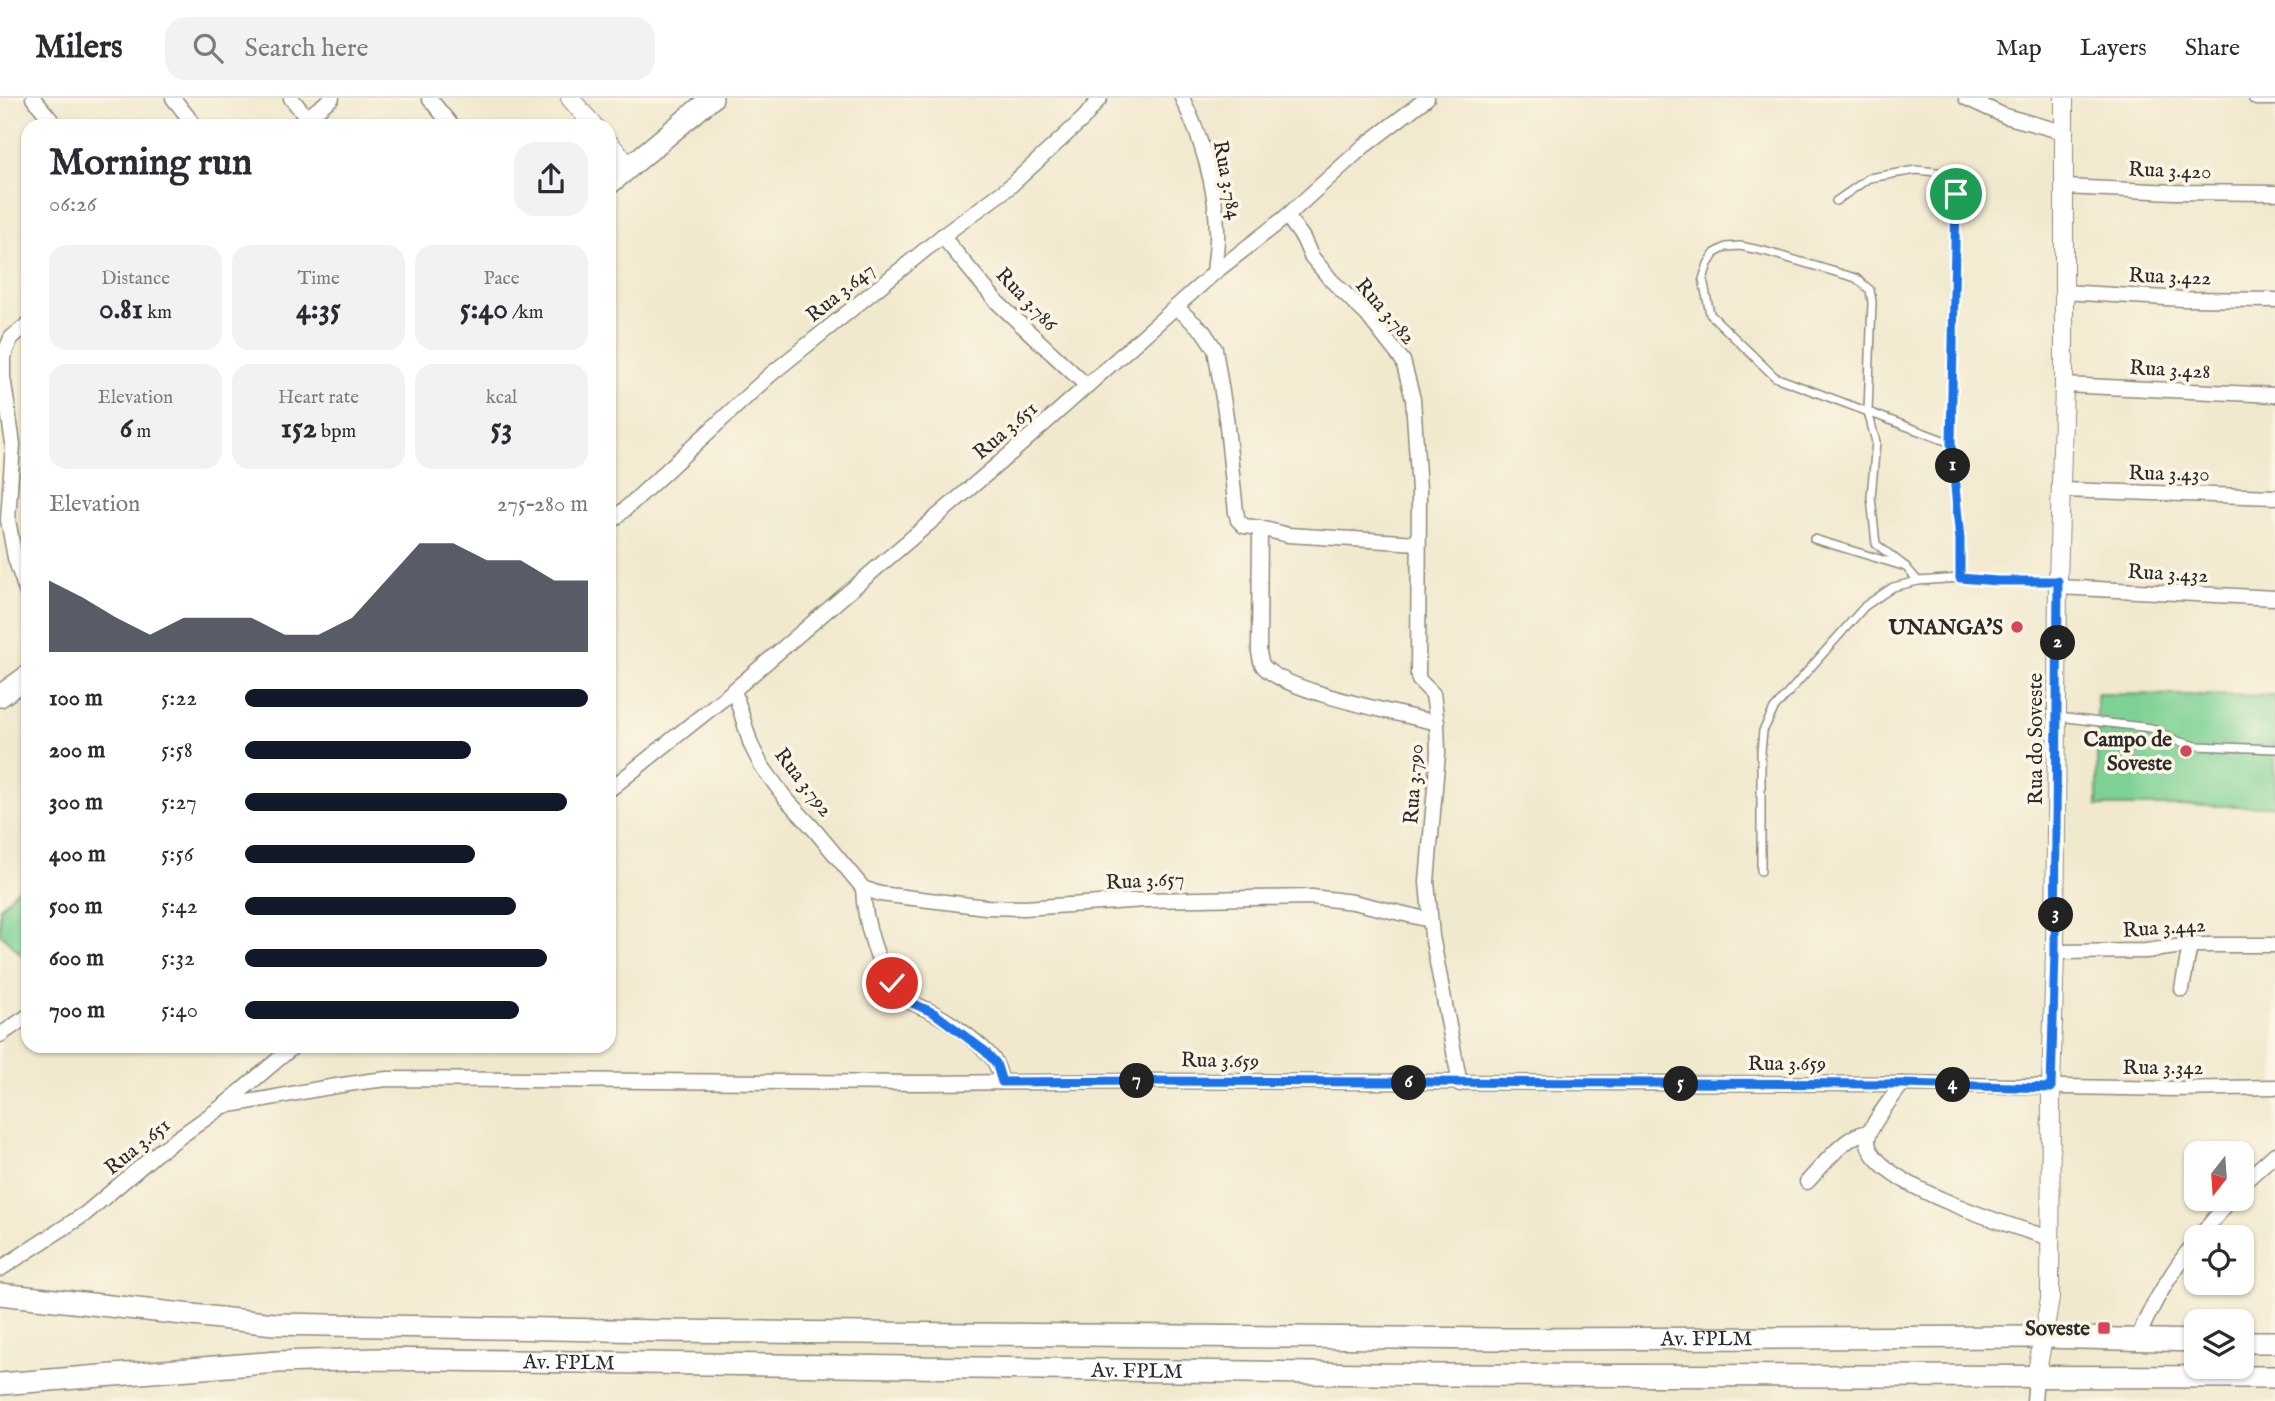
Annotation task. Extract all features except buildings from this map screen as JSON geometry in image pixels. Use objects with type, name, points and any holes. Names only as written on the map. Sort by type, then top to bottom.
[{"type":"main road","points":[[616,178],[712,98]]},
{"type":"main road","points":[[0,696],[21,681]]},
{"type":"main road","name":"Av. FPLM","points":[[0,1294],[274,1324],[579,1330],[1645,1340],[1702,1337],[2045,1337],[2184,1341]]},
{"type":"main road","points":[[579,1330],[579,1362]]},
{"type":"main road","points":[[2254,1342],[2275,1342]]},
{"type":"main road","name":"Av. FPLM","points":[[0,1384],[278,1362],[377,1359],[1438,1375],[2275,1377]]},
{"type":"street","points":[[33,98],[50,119]]},
{"type":"street","points":[[173,98],[190,119]]},
{"type":"street","points":[[291,98],[304,119]]},
{"type":"street","points":[[310,119],[332,98]]},
{"type":"street","points":[[429,98],[446,119]]},
{"type":"street","points":[[570,98],[588,119]]},
{"type":"street","name":"Rua 3.647","points":[[616,518],[770,375],[942,236],[1008,188],[1084,118],[1100,98]]},
{"type":"street","name":"Rua 3.784","points":[[1182,98],[1194,122],[1209,174],[1217,229],[1214,273]]},
{"type":"street","name":"Rua 3.651","points":[[616,783],[734,690],[1214,273],[1287,216],[1363,147],[1427,98]]},
{"type":"street","points":[[1966,98],[2005,116],[2063,132]]},
{"type":"street","name":"Rua do Soveste","points":[[2036,1377],[2050,1299],[2058,584],[2064,384],[2064,98]]},
{"type":"street","points":[[2256,98],[2275,98]]},
{"type":"street","points":[[616,151],[630,167]]},
{"type":"street","name":"Rua 3.420","points":[[2063,187],[2275,193]]},
{"type":"street","name":"Rua 3.782","points":[[1287,216],[1303,237],[1311,256],[1367,316],[1403,361],[1413,399],[1419,490]]},
{"type":"street","name":"Rua 3.786","points":[[942,236],[997,302],[1087,386]]},
{"type":"street","name":"Rua 3.422","points":[[2063,292],[2183,299],[2275,300]]},
{"type":"street","points":[[1176,307],[1203,331],[1215,349],[1226,417],[1236,512],[1238,520],[1244,526],[1260,527],[1288,535],[1418,543]]},
{"type":"street","points":[[21,330],[11,338],[3,357],[4,411],[13,444],[8,520],[21,576]]},
{"type":"street","name":"Rua 3.428","points":[[2064,384],[2275,395]]},
{"type":"street","name":"Rua 3.790","points":[[1419,490],[1418,675],[1433,694],[1438,765],[1427,882],[1430,920],[1460,1083]]},
{"type":"street","name":"Rua 3.430","points":[[2062,490],[2275,497]]},
{"type":"street","points":[[1260,527],[1259,653],[1262,666],[1301,687],[1437,723]]},
{"type":"street","name":"Rua 3.432","points":[[2058,584],[2275,598]]},
{"type":"street","name":"Rua 3.792","points":[[734,690],[751,744],[761,765],[786,799],[863,888]]},
{"type":"street","points":[[863,888],[864,913],[892,983],[910,1002],[934,1013],[985,1051],[996,1063],[1002,1082]]},
{"type":"street","name":"Rua 3.657","points":[[863,888],[898,898],[1024,908],[1173,899],[1337,899],[1430,920]]},
{"type":"street","points":[[2182,989],[2190,945]]},
{"type":"street","name":"Rua 3.442","points":[[2055,952],[2147,951],[2190,945],[2275,945]]},
{"type":"street","points":[[0,1035],[21,1021]]},
{"type":"street","name":"Rua 3.651","points":[[0,1269],[85,1214],[158,1153],[223,1106],[286,1053]]},
{"type":"street","name":"Rua 3.659","points":[[223,1106],[352,1082],[387,1079],[1902,1084],[2051,1088]]},
{"type":"street","points":[[1902,1084],[1869,1132],[1871,1152],[1906,1180],[1965,1211],[2050,1238]]},
{"type":"street","name":"Rua 3.342","points":[[2051,1088],[2275,1087]]},
{"type":"street","points":[[1807,1182],[1840,1148],[1859,1133],[1869,1132]]},
{"type":"street","points":[[2254,1173],[2275,1154]]},
{"type":"street","points":[[2210,1225],[2221,1211]]},
{"type":"street","points":[[2137,1340],[2148,1312],[2184,1258]]},
{"type":"street","points":[[2034,1401],[2036,1377]]},
{"type":"lane","points":[[1836,201],[1869,178],[1916,170],[1956,174],[1951,443],[1960,540],[1960,578]]},
{"type":"lane","points":[[1918,581],[1906,567],[1876,544],[1871,497],[1876,442],[1868,412],[1872,302],[1870,290],[1856,278],[1764,251],[1740,246],[1726,247],[1715,253],[1703,279],[1710,314],[1775,377],[1868,412],[1951,443]]},
{"type":"lane","points":[[1814,539],[1906,567]]},
{"type":"lane","points":[[1761,871],[1763,732],[1774,709],[1865,606],[1893,587],[1918,581],[1960,578],[2058,584]]},
{"type":"lane","points":[[2058,717],[2151,727],[2177,741],[2196,746],[2275,750]]},
{"type":"green space","name":"Campo de Soveste","points":[[2097,694],[2275,696],[2275,806],[2097,806]]},
{"type":"green space","points":[[21,886],[21,954],[0,933],[0,908]]},
{"type":"place","name":"UNANGA'S","points":[[2017,627]]},
{"type":"place","name":"Campo de Soveste","points":[[2186,751]]},
{"type":"place","name":"Soveste","points":[[2104,1328]]},
{"type":"route","points":[[892,983],[910,1002],[934,1013],[991,1056],[1002,1082],[1902,1084],[2051,1088],[2055,952],[2058,581],[1960,578],[1960,540],[1951,443],[1956,194]]}]
